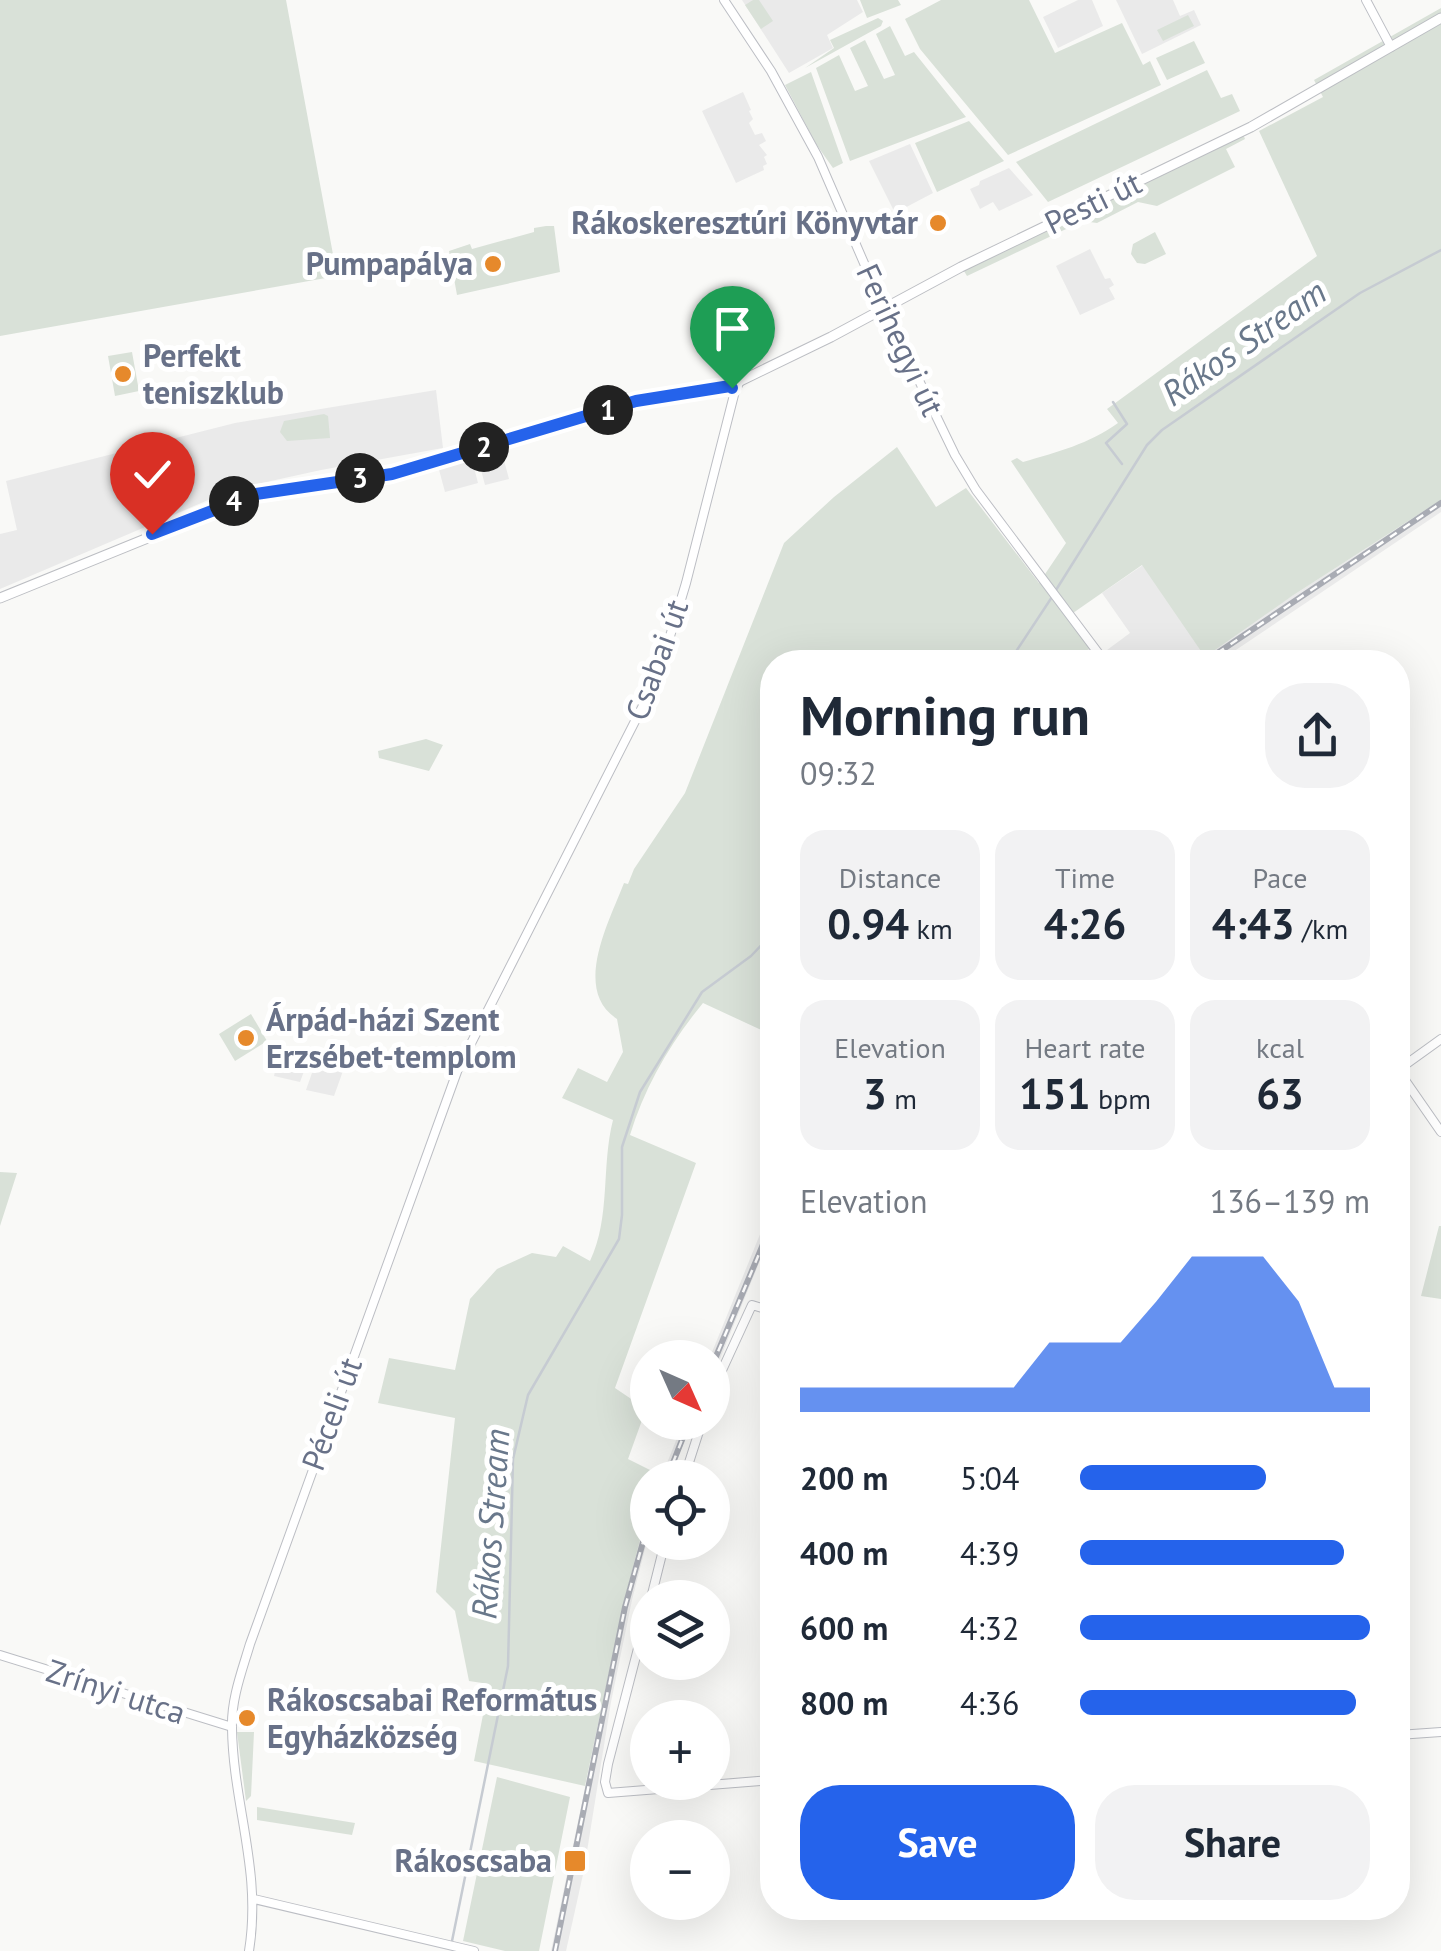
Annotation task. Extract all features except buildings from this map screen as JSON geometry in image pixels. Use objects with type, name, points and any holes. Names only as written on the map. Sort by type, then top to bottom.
[{"type":"main road","name":"Ferihegyi út","points":[[724,0],[771,71],[818,158],[884,308],[960,465],[1095,650]]},
{"type":"main road","points":[[1366,0],[1391,47]]},
{"type":"main road","name":"Pesti út","points":[[705,390],[759,372],[961,267],[1251,127],[1441,18]]},
{"type":"main road","name":"Csabai út","points":[[731,404],[746,382],[759,372]]},
{"type":"main road","name":"Pesti út","points":[[0,598],[256,494],[392,474],[636,401],[732,388],[741,380]]},
{"type":"main road","name":"Csabai út","points":[[544,902],[658,676],[686,583],[732,388]]},
{"type":"main road","name":"Péceli út","points":[[249,1951],[254,1899],[232,1728],[238,1682],[458,1069],[544,902]]},
{"type":"main road","points":[[1410,1061],[1441,1039]]},
{"type":"main road","points":[[1410,1087],[1441,1132]]},
{"type":"main road","points":[[730,1353],[752,1305],[760,1307]]},
{"type":"main road","name":"Zrínyi utca","points":[[0,1655],[232,1728]]},
{"type":"main road","points":[[630,1679],[608,1764],[608,1793],[760,1781]]},
{"type":"main road","points":[[1410,1734],[1441,1732]]},
{"type":"main road","points":[[254,1899],[474,1951]]},
{"type":"shaded area","points":[[0,0],[286,0],[337,276],[0,336]]},
{"type":"shaded area","points":[[742,0],[857,0],[863,12],[827,35],[833,48],[789,73]]},
{"type":"shaded area","points":[[759,0],[773,21],[761,29],[745,5]]},
{"type":"shaded area","points":[[860,0],[898,0],[901,5],[867,18]]},
{"type":"shaded area","points":[[941,0],[1029,0],[1055,53],[1122,23],[1143,65],[1150,61],[1161,85],[1008,155],[920,49],[905,19]]},
{"type":"shaded area","points":[[1078,0],[1092,0],[1103,26],[1058,48],[1043,17]]},
{"type":"shaded area","points":[[1116,0],[1173,0],[1180,16],[1194,10],[1201,25],[1142,54]]},
{"type":"shaded area","points":[[1441,8],[1441,500],[1215,650],[1200,650],[1142,565],[1073,613],[1095,644],[1088,650],[760,650],[760,1029],[703,1003],[660,1065],[630,1135],[696,1163],[615,1388],[630,1398],[630,1440],[635,1440],[628,1459],[630,1560],[635,1560],[585,1786],[474,1761],[489,1684],[469,1681],[455,1611],[436,1592],[455,1418],[378,1403],[389,1358],[455,1370],[470,1299],[497,1269],[532,1253],[556,1257],[563,1246],[590,1261],[601,1227],[613,1120],[562,1098],[578,1068],[607,1082],[623,1052],[617,1019],[604,1006],[597,991],[595,974],[603,936],[624,883],[628,884],[685,793],[784,543],[897,447],[936,507],[966,488],[1039,583],[1066,543],[1011,461],[1017,458],[1023,462],[1072,447],[1118,423],[1107,409],[1317,256],[1259,131],[1323,97],[1314,80]]},
{"type":"shaded area","points":[[1188,15],[1194,26],[1163,41],[1157,30]]},
{"type":"shaded area","points":[[878,18],[883,21],[881,26],[805,68],[834,48],[830,40]]},
{"type":"shaded area","points":[[890,26],[905,56],[914,52],[966,117],[850,161],[816,68],[839,55],[855,91],[868,86],[850,48],[865,40],[884,79],[895,75],[876,34]]},
{"type":"shaded area","points":[[1194,41],[1205,63],[1167,80],[1156,58]]},
{"type":"shaded area","points":[[1207,70],[1221,98],[1232,94],[1240,111],[1048,202],[1016,162]]},
{"type":"shaded area","points":[[811,72],[843,163],[833,168],[785,85]]},
{"type":"shaded area","points":[[743,92],[753,119],[749,123],[755,135],[762,133],[766,141],[759,145],[767,155],[767,164],[764,170],[736,183],[702,111]]},
{"type":"shaded area","points":[[969,121],[1004,161],[937,192],[915,143]]},
{"type":"shaded area","points":[[1243,134],[1245,139],[1226,149],[1235,167],[1157,206],[1138,202],[1097,223],[1083,221],[967,276],[964,271]]},
{"type":"shaded area","points":[[910,144],[933,193],[895,213],[869,161]]},
{"type":"shaded area","points":[[1009,168],[1033,195],[999,211],[993,202],[980,209],[970,189]]},
{"type":"shaded area","points":[[554,226],[560,272],[457,295],[449,251],[470,244],[472,249]]},
{"type":"shaded area","points":[[1155,232],[1166,254],[1145,264],[1137,263],[1131,254],[1133,244]]},
{"type":"shaded area","points":[[1090,249],[1105,279],[1110,278],[1114,285],[1109,288],[1115,299],[1080,315],[1056,266]]},
{"type":"shaded area","name":"Perfekt teniszklub","points":[[132,352],[139,391],[115,396],[108,356]]},
{"type":"shaded area","points":[[436,390],[443,448],[234,489],[0,589],[0,534],[17,530],[6,481],[235,423]]},
{"type":"shaded area","points":[[328,416],[330,438],[287,441],[280,432],[284,421]]},
{"type":"shaded area","points":[[501,449],[509,479],[485,485],[477,455]]},
{"type":"shaded area","points":[[471,456],[478,483],[445,492],[438,466]]},
{"type":"shaded area","points":[[1441,500],[1441,512],[1236,650],[1107,650],[1130,633],[1102,593],[1143,565],[1284,601]]},
{"type":"shaded area","points":[[426,739],[443,745],[429,771],[379,758],[378,751]]},
{"type":"shaded area","points":[[251,1014],[267,1041],[235,1061],[219,1034]]},
{"type":"shaded area","points":[[280,1048],[306,1052],[309,1058],[300,1082],[274,1076]]},
{"type":"shaded area","points":[[319,1053],[348,1057],[334,1096],[306,1090]]},
{"type":"shaded area","points":[[0,1172],[17,1173],[0,1226]]},
{"type":"shaded area","points":[[1441,1226],[1441,1299],[1421,1296]]},
{"type":"shaded area","points":[[760,1234],[760,1260],[728,1340],[717,1340]]},
{"type":"shaded area","points":[[676,1440],[685,1440],[677,1460],[668,1460]]},
{"type":"shaded area","points":[[635,1560],[642,1560],[637,1580],[630,1580],[630,1610],[566,1951],[551,1951],[623,1606]]},
{"type":"shaded area","points":[[237,1732],[254,1732],[251,1796],[246,1801]]},
{"type":"shaded area","points":[[497,1777],[570,1797],[539,1951],[505,1951],[463,1941]]},
{"type":"shaded area","points":[[257,1807],[355,1823],[352,1835],[257,1820]]},
{"type":"waterway","name":"Rákos Stream","points":[[1056,590],[1147,445],[1162,430],[1360,293],[1441,250]]},
{"type":"waterway","points":[[1113,402],[1127,424],[1106,443],[1122,464]]},
{"type":"waterway","name":"Rákos Stream","points":[[1017,650],[1052,597]]},
{"type":"waterway","name":"Rákos Stream","points":[[452,1941],[508,1666],[513,1459],[528,1395],[619,1239],[622,1147],[640,1092],[702,992],[760,947]]},
{"type":"railway","points":[[1222,650],[1441,503]]},
{"type":"railway","points":[[723,1340],[760,1252]]},
{"type":"railway","points":[[674,1460],[682,1440]]},
{"type":"railway","points":[[555,1951],[638,1560]]},
{"type":"place","name":"Rákoskeresztúri Könyvtár","points":[[938,223]]},
{"type":"place","name":"Pumpapálya","points":[[493,264]]},
{"type":"place","name":"Perfekt teniszklub","points":[[123,374]]},
{"type":"place","name":"Árpád-házi Szent Erzsébet-templom","points":[[246,1038]]},
{"type":"place","name":"Rákoscsabai Református Egyházközség","points":[[247,1718]]},
{"type":"place","name":"Rákoscsaba","points":[[575,1861]]},
{"type":"route","points":[[152,534],[256,494],[392,474],[636,401],[732,388]]}]
